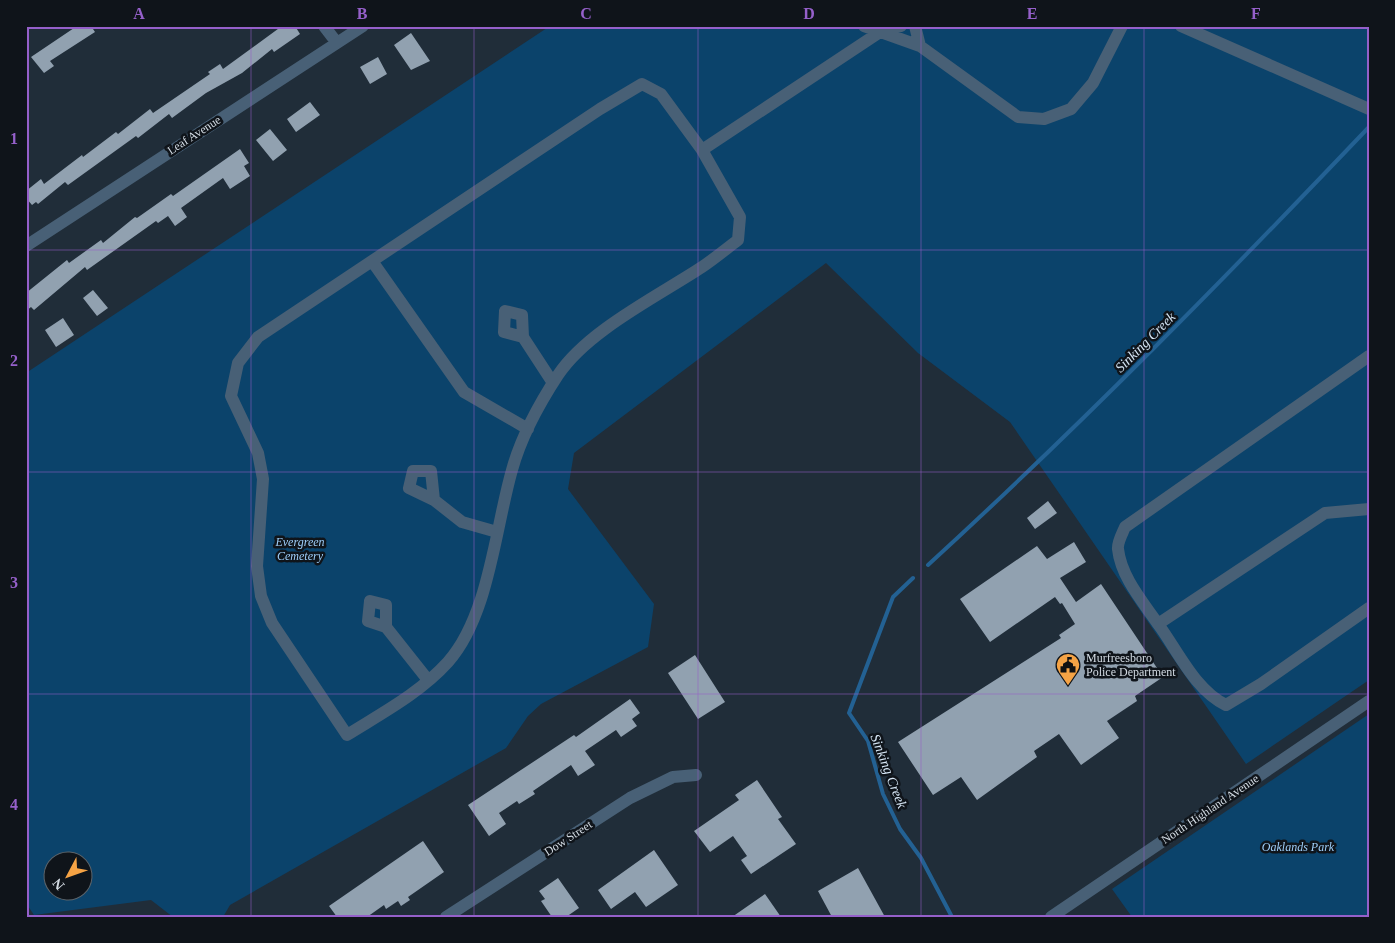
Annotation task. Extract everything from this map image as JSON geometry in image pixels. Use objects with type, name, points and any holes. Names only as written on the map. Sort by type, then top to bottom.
[{"type":"street","points":[[324,26],[337,43]]},
{"type":"street","name":"Leaf Avenue","points":[[26,246],[363,26]]},
{"type":"street","points":[[864,26],[920,46],[1018,117],[1044,119],[1071,109],[1093,83],[1122,26]]},
{"type":"street","points":[[702,150],[880,32],[902,26]]},
{"type":"street","points":[[915,26],[920,46]]},
{"type":"street","points":[[1181,26],[1369,109]]},
{"type":"street","points":[[642,84],[661,94],[702,150],[740,217],[738,240],[703,266],[612,325],[584,347],[558,374],[528,429],[512,469],[497,532],[469,632],[448,661],[419,689],[347,735],[272,623],[261,596],[257,566],[263,479],[258,453],[231,396],[238,363],[258,337],[600,109],[642,84]]},
{"type":"street","points":[[372,261],[464,392],[528,429]]},
{"type":"street","points":[[523,337],[553,383]]},
{"type":"street","points":[[1369,356],[1125,528],[1117,548],[1124,570],[1135,592],[1192,674],[1212,699],[1226,705],[1261,684],[1369,608]]},
{"type":"street","points":[[434,500],[462,522],[497,532]]},
{"type":"street","points":[[1158,624],[1325,513],[1369,509]]},
{"type":"street","points":[[386,628],[428,680]]},
{"type":"street","name":"North Highland Avenue","points":[[1051,917],[1369,700]]},
{"type":"street","name":"Dow Street","points":[[446,917],[464,912],[630,798],[673,777],[696,775]]},
{"type":"green space","name":"Evergreen Cemetery","points":[[550,26],[1369,26],[1369,680],[1246,764],[1010,422],[918,353],[826,263],[574,453],[568,489],[654,604],[648,647],[541,704],[528,716],[506,748],[230,905],[223,917],[173,917],[151,900],[34,915],[26,903],[26,373]]},
{"type":"green space","name":"Oaklands Park","points":[[1369,714],[1369,917],[1132,917],[1112,889]]},
{"type":"building","points":[[77,26],[91,26],[95,32],[50,61],[54,66],[44,73],[31,57]]},
{"type":"building","points":[[282,26],[295,26],[300,34],[274,52],[272,49],[242,73],[206,93],[172,118],[169,114],[138,138],[136,136],[68,185],[65,182],[38,204],[36,202],[32,205],[26,198],[26,191],[41,179],[44,184],[116,132],[118,134],[150,109],[153,113],[210,74],[208,72],[220,64],[223,69]]},
{"type":"building","points":[[411,33],[430,61],[411,70],[394,45]]},
{"type":"building","points":[[378,57],[387,74],[370,84],[360,67]]},
{"type":"building","points":[[310,102],[320,115],[296,132],[287,119]]},
{"type":"building","points":[[270,129],[287,150],[273,161],[256,140]]},
{"type":"building","points":[[240,149],[249,163],[244,166],[250,176],[230,189],[223,178],[181,208],[187,217],[175,226],[168,216],[158,223],[156,221],[87,270],[85,267],[34,310],[31,307],[26,311],[26,293],[67,260],[69,263],[101,240],[103,243],[135,217],[137,218],[171,194],[173,196]]},
{"type":"building","points":[[93,290],[108,308],[97,316],[83,298]]},
{"type":"building","points":[[63,318],[74,335],[56,347],[45,330]]},
{"type":"building","points":[[1048,501],[1057,513],[1035,529],[1027,518]]},
{"type":"building","name":"Murfreesboro Police Department","points":[[1074,542],[1086,562],[1060,578],[1076,602],[1101,584],[1163,677],[1135,696],[1137,701],[1107,721],[1119,738],[1081,765],[1059,734],[1034,751],[1037,757],[977,800],[961,777],[933,795],[898,742],[1061,638],[1059,635],[1075,624],[1062,603],[1060,604],[1055,597],[990,642],[960,599],[1037,546],[1047,559]]},
{"type":"building","points":[[695,655],[725,702],[698,719],[668,673]]},
{"type":"building","points":[[630,699],[640,713],[632,719],[637,726],[621,737],[616,730],[585,751],[595,765],[578,776],[571,765],[533,791],[535,794],[519,804],[517,801],[499,813],[506,824],[489,836],[468,805],[574,735],[576,737]]},
{"type":"building","points":[[757,780],[782,817],[778,819],[796,844],[751,874],[741,860],[747,856],[733,836],[710,852],[694,831],[739,800],[735,795]]},
{"type":"building","points":[[423,841],[444,872],[408,897],[410,900],[401,906],[398,901],[386,909],[384,905],[367,917],[337,917],[329,906]]},
{"type":"building","points":[[654,850],[678,885],[646,907],[635,892],[611,909],[598,890]]},
{"type":"building","points":[[858,868],[885,917],[832,917],[818,891]]},
{"type":"building","points":[[558,878],[579,908],[566,917],[552,917],[541,901],[545,899],[539,891]]},
{"type":"building","points":[[765,894],[781,917],[732,917]]},
{"type":"waterway","name":"Sinking Creek","points":[[928,565],[1041,459],[1152,350],[1369,127]]},
{"type":"waterway","name":"Sinking Creek","points":[[913,578],[893,597],[849,713],[868,741],[883,794],[900,829],[921,858],[952,917]]},
{"type":"place","name":"Murfreesboro Police Department","points":[[1068,686]]}]
